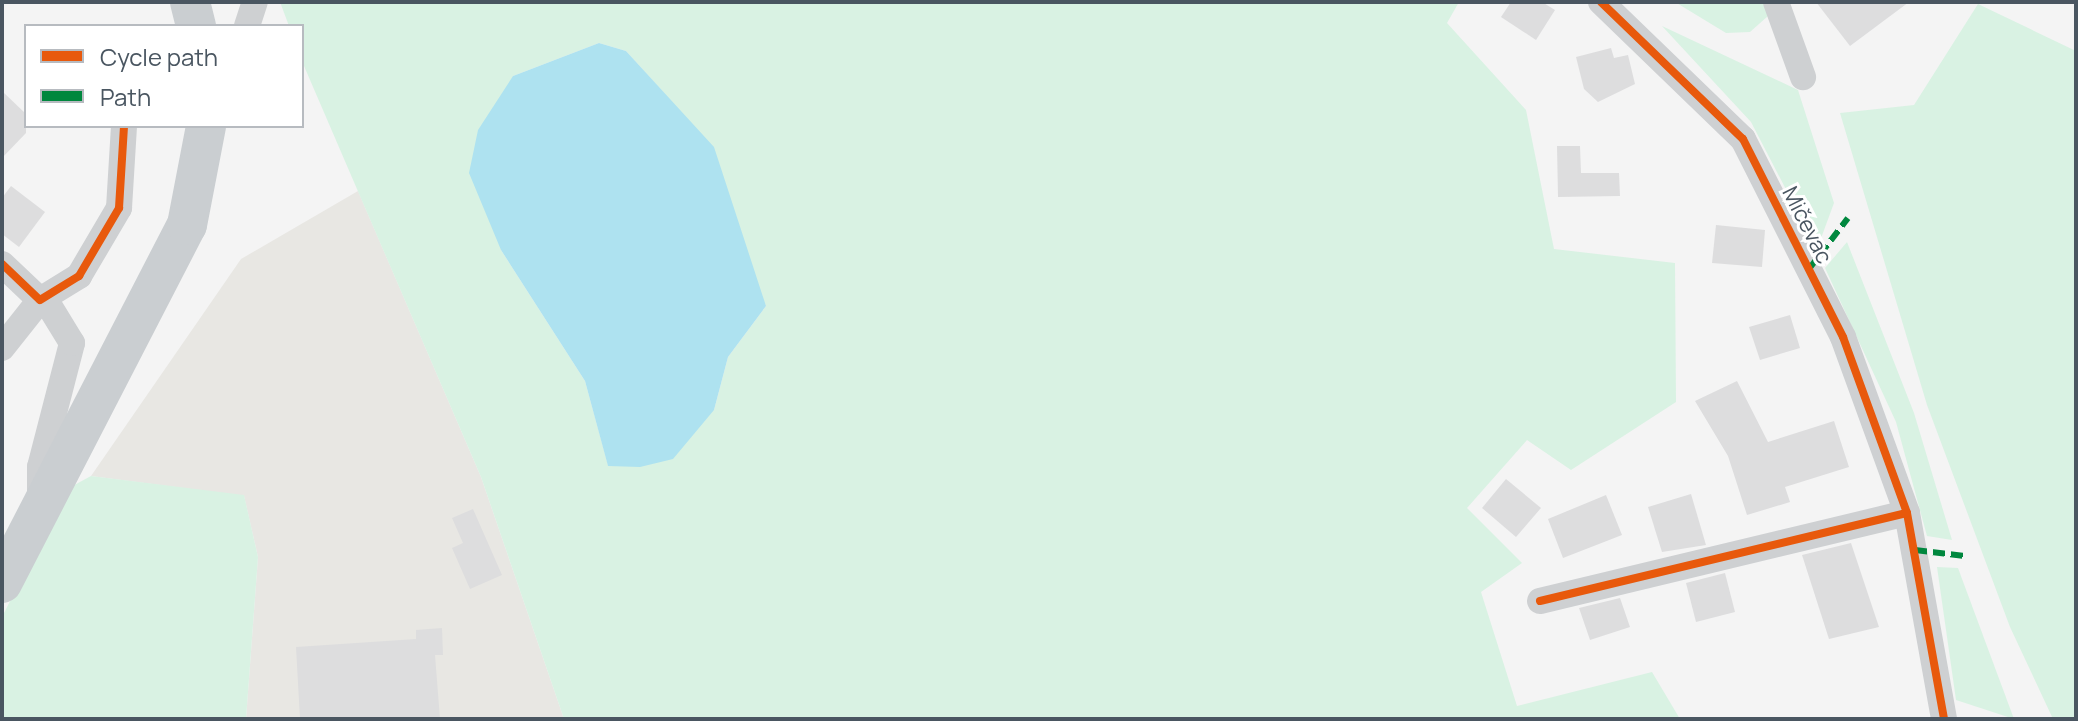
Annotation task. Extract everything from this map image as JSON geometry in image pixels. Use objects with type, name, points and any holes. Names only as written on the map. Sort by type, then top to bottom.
[{"type":"main road","points":[[190,2],[196,24]]},
{"type":"main road","points":[[2,583],[24,520],[187,225],[206,128]]},
{"type":"street","points":[[248,24],[255,2]]},
{"type":"street","name":"Mičevac","points":[[1601,2],[1743,139],[1843,337],[1907,513],[1944,719]]},
{"type":"street","points":[[1776,2],[1803,77]]},
{"type":"street","points":[[2,348],[43,300],[79,276],[119,208],[124,128]]},
{"type":"street","points":[[2,264],[43,300],[72,343],[24,520]]},
{"type":"street","points":[[1540,601],[1907,513]]},
{"type":"shaded area","points":[[358,191],[481,477],[564,719],[246,719],[258,557],[244,496],[91,476],[241,259]]},
{"type":"green space","points":[[280,2],[1459,2],[1447,23],[1526,110],[1554,249],[1675,263],[1676,402],[1571,470],[1527,440],[1467,508],[1522,563],[1481,592],[1517,706],[1652,672],[1680,719],[564,719],[481,477],[304,66],[304,24],[288,24]],"holes":[[[599,43],[626,51],[664,93],[766,306],[728,357],[714,410],[608,465],[585,381],[501,250],[513,76]]]},
{"type":"green space","points":[[1675,2],[1763,2],[1768,16],[1750,32],[1726,33]]},
{"type":"green space","points":[[1978,4],[2076,51],[2076,719],[2053,719],[2010,627],[1927,405],[1840,113],[1914,105]]},
{"type":"green space","points":[[1662,26],[1798,90],[1834,203],[1820,241],[1806,228],[1751,122]]},
{"type":"green space","points":[[1847,242],[1914,413],[1952,540],[1927,536],[1896,422],[1825,268]]},
{"type":"green space","points":[[91,476],[244,495],[258,557],[246,719],[2,719],[2,617],[67,489]]},
{"type":"green space","points":[[1937,567],[1958,568],[2014,719],[1956,700]]},
{"type":"water","points":[[599,43],[626,51],[714,147],[766,306],[728,357],[714,410],[673,459],[640,467],[608,466],[585,381],[501,250],[469,173],[478,130],[513,76]]},
{"type":"building","points":[[1511,2],[1542,2],[1555,10],[1536,40],[1501,17]]},
{"type":"building","points":[[1816,2],[1909,2],[1850,46]]},
{"type":"building","points":[[1611,48],[1614,58],[1628,55],[1635,84],[1598,102],[1584,89],[1576,57]]},
{"type":"building","points":[[2,91],[24,112],[26,133],[2,158]]},
{"type":"building","points":[[1557,146],[1580,146],[1581,173],[1619,173],[1620,196],[1558,197]]},
{"type":"building","points":[[11,186],[45,212],[19,247],[2,234],[2,198]]},
{"type":"building","points":[[1716,225],[1765,230],[1762,267],[1712,263]]},
{"type":"building","points":[[1790,315],[1800,348],[1760,360],[1749,327]]},
{"type":"building","points":[[1737,381],[1768,442],[1834,421],[1849,467],[1785,487],[1790,502],[1747,515],[1728,456],[1695,401]]},
{"type":"building","points":[[1506,479],[1541,508],[1516,537],[1482,508]]},
{"type":"building","points":[[1691,494],[1706,545],[1662,552],[1648,507]]},
{"type":"building","points":[[1606,495],[1622,535],[1563,558],[1548,519]]},
{"type":"building","points":[[473,509],[502,575],[470,589],[452,548],[463,543],[452,518]]},
{"type":"building","points":[[1851,543],[1879,627],[1829,639],[1802,555]]},
{"type":"building","points":[[1725,573],[1735,612],[1696,622],[1686,583]]},
{"type":"building","points":[[1620,598],[1630,627],[1590,640],[1579,608]]},
{"type":"building","points":[[442,628],[443,655],[435,655],[440,719],[300,719],[296,647],[416,639],[416,630]]},
{"type":"marked path","points":[[1809,269],[1848,218]]},
{"type":"marked path","points":[[1915,550],[1965,556]]},
{"type":"cycle path","points":[[1601,2],[1743,139],[1843,337],[1907,513],[1944,719]]},
{"type":"cycle path","points":[[2,264],[40,300],[79,276],[119,208],[124,128]]},
{"type":"cycle path","points":[[1540,601],[1907,513]]}]
